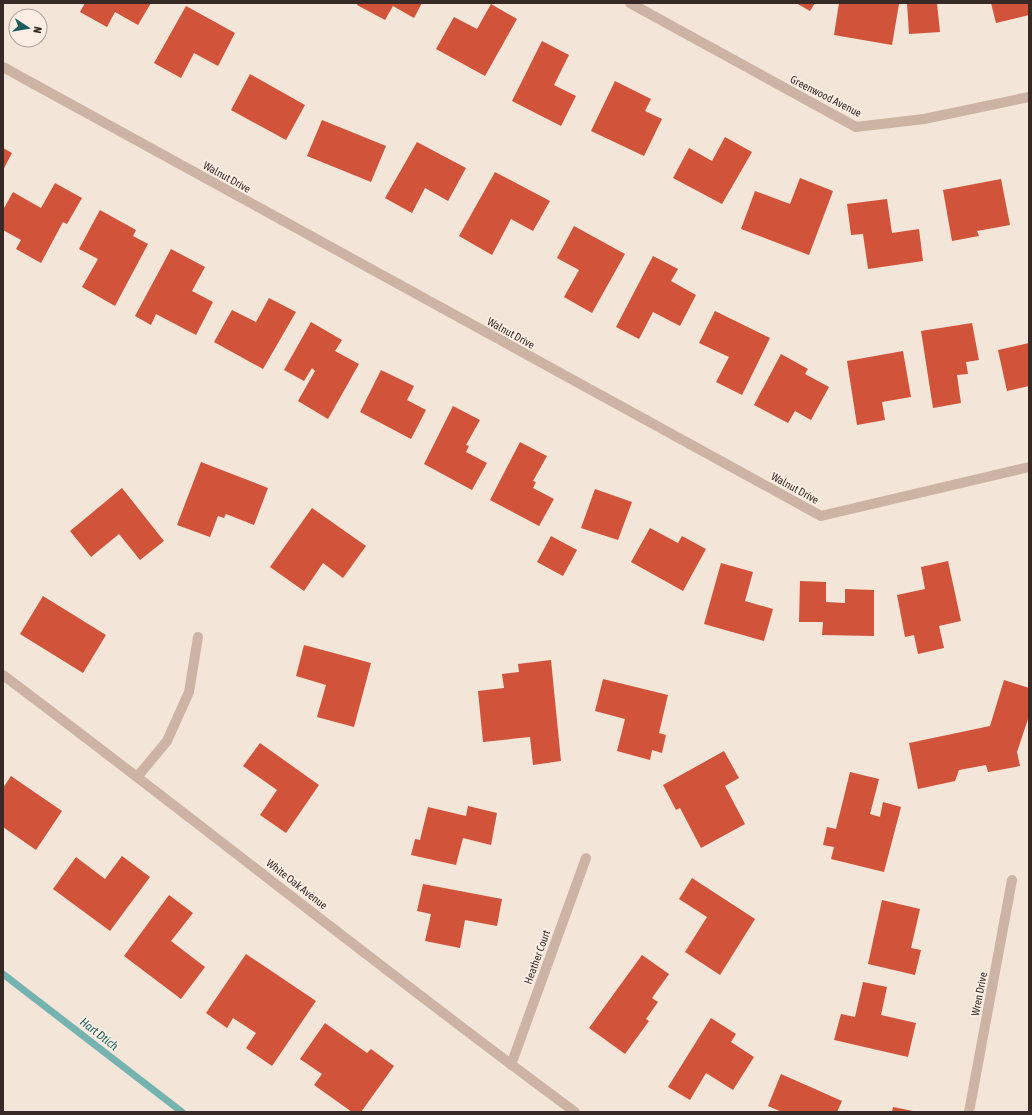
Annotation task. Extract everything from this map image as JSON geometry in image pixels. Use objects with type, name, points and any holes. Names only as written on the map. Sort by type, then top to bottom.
[{"type":"street","name":"Greenwood Avenue","points":[[630,3],[856,127],[924,119],[1029,97]]},
{"type":"street","name":"Walnut Drive","points":[[3,67],[821,516],[1029,467]]},
{"type":"street","points":[[138,776],[167,741],[189,692],[198,637]]},
{"type":"street","name":"White Oak Avenue","points":[[3,675],[138,776],[511,1065],[575,1112]]},
{"type":"street","name":"Heather Court","points":[[511,1065],[586,858]]},
{"type":"street","name":"Wren Drive","points":[[969,1112],[1012,880]]},
{"type":"building","points":[[85,3],[151,3],[138,25],[115,12],[107,27],[80,12]]},
{"type":"building","points":[[358,3],[422,3],[414,18],[393,6],[385,20],[357,5]]},
{"type":"building","points":[[796,3],[815,3],[810,11]]},
{"type":"building","points":[[839,3],[899,4],[892,45],[834,35]]},
{"type":"building","points":[[907,3],[937,3],[940,32],[909,34]]},
{"type":"building","points":[[991,3],[1029,3],[1029,15],[996,23]]},
{"type":"building","points":[[491,4],[517,19],[485,76],[436,49],[454,17],[477,29]]},
{"type":"building","points":[[186,6],[235,33],[218,66],[194,53],[181,78],[154,63]]},
{"type":"building","points":[[542,41],[569,55],[554,85],[576,96],[561,126],[512,101]]},
{"type":"building","points":[[250,74],[305,105],[286,140],[231,110]]},
{"type":"building","points":[[615,81],[651,99],[645,111],[662,119],[644,156],[591,131]]},
{"type":"building","points":[[322,120],[386,146],[371,182],[307,156]]},
{"type":"building","points":[[725,137],[752,152],[722,204],[673,178],[689,148],[712,161]]},
{"type":"building","points":[[417,142],[466,168],[448,201],[425,188],[412,213],[385,198]]},
{"type":"building","points":[[3,148],[12,153],[3,170]]},
{"type":"building","points":[[495,172],[550,201],[533,231],[511,219],[492,255],[459,236]]},
{"type":"building","points":[[800,178],[833,191],[809,255],[741,229],[755,191],[790,204]]},
{"type":"building","points":[[1001,179],[1010,225],[977,231],[979,236],[952,241],[943,190]]},
{"type":"building","points":[[55,183],[82,198],[67,224],[63,222],[41,263],[16,249],[21,240],[3,230],[3,210],[13,192],[41,208]]},
{"type":"building","points":[[887,199],[892,233],[919,229],[923,261],[868,269],[863,234],[851,235],[847,204]]},
{"type":"building","points":[[100,210],[136,230],[133,236],[148,244],[115,306],[82,287],[98,259],[79,249]]},
{"type":"building","points":[[574,226],[625,254],[592,313],[564,297],[579,270],[557,258]]},
{"type":"building","points":[[171,249],[205,267],[192,291],[213,302],[196,335],[156,314],[151,325],[135,316]]},
{"type":"building","points":[[653,256],[678,269],[671,281],[696,295],[680,326],[653,312],[639,339],[616,327]]},
{"type":"building","points":[[269,298],[296,312],[263,369],[214,342],[232,310],[256,322]]},
{"type":"building","points":[[715,311],[770,338],[742,395],[716,382],[729,357],[699,343]]},
{"type":"building","points":[[311,322],[342,340],[335,351],[359,364],[328,419],[298,401],[315,371],[312,368],[304,381],[284,370]]},
{"type":"building","points":[[972,323],[979,360],[966,362],[968,374],[957,375],[961,403],[933,408],[921,331]]},
{"type":"building","points":[[1029,343],[1029,386],[1007,391],[998,350]]},
{"type":"building","points":[[903,351],[911,397],[882,402],[885,420],[857,425],[847,361]]},
{"type":"building","points":[[781,354],[808,369],[805,374],[829,387],[811,420],[795,411],[788,423],[754,405]]},
{"type":"building","points":[[381,370],[414,386],[407,400],[426,410],[411,439],[360,412]]},
{"type":"building","points":[[453,406],[480,420],[466,445],[469,446],[466,452],[487,463],[472,490],[424,464]]},
{"type":"building","points":[[520,442],[547,456],[533,481],[536,482],[533,488],[554,499],[539,526],[490,500]]},
{"type":"building","points":[[201,462],[268,488],[254,525],[226,514],[224,518],[218,516],[210,537],[177,525]]},
{"type":"building","points":[[122,488],[164,541],[140,560],[119,534],[91,557],[70,531]]},
{"type":"building","points":[[595,489],[632,502],[618,540],[581,528]]},
{"type":"building","points":[[312,508],[366,546],[343,578],[323,563],[304,591],[270,567]]},
{"type":"building","points":[[650,528],[678,543],[682,536],[706,549],[683,591],[631,562]]},
{"type":"building","points":[[551,536],[577,550],[563,576],[537,562]]},
{"type":"building","points":[[948,561],[961,621],[939,626],[944,648],[918,654],[914,635],[905,637],[897,595],[925,589],[921,567]]},
{"type":"building","points":[[721,563],[753,572],[745,601],[773,609],[764,641],[704,624]]},
{"type":"building","points":[[800,581],[826,582],[826,602],[845,603],[845,589],[874,590],[874,636],[822,635],[823,622],[799,622]]},
{"type":"building","points":[[43,596],[106,635],[83,673],[20,634]]},
{"type":"building","points":[[304,645],[371,663],[354,727],[317,717],[326,685],[296,676]]},
{"type":"building","points":[[551,660],[561,761],[533,765],[530,737],[483,742],[478,691],[504,688],[502,674],[519,672],[518,664]]},
{"type":"building","points":[[603,679],[668,695],[659,733],[666,735],[662,753],[652,750],[650,760],[617,751],[625,719],[595,711]]},
{"type":"building","points":[[1004,680],[1029,688],[1029,716],[1017,752],[1020,766],[988,772],[986,765],[959,770],[955,781],[918,789],[909,743],[990,726]]},
{"type":"building","points":[[260,743],[319,785],[286,833],[260,815],[277,790],[243,766]]},
{"type":"building","points":[[724,751],[739,778],[725,786],[745,824],[701,848],[680,808],[676,810],[663,785]]},
{"type":"building","points":[[850,772],[879,779],[870,814],[880,817],[883,802],[901,807],[884,872],[831,859],[834,847],[823,845],[827,827],[836,829]]},
{"type":"building","points":[[11,776],[62,811],[36,850],[3,827],[3,788]]},
{"type":"building","points":[[468,806],[497,813],[491,845],[463,838],[456,865],[411,855],[415,839],[420,840],[428,807],[466,816]]},
{"type":"building","points":[[122,856],[150,877],[110,931],[53,889],[76,857],[105,879]]},
{"type":"building","points":[[692,878],[755,919],[720,975],[685,952],[707,917],[679,899]]},
{"type":"building","points":[[423,884],[502,899],[497,926],[465,920],[460,948],[425,941],[431,914],[417,911]]},
{"type":"building","points":[[169,895],[193,913],[171,941],[205,967],[181,999],[124,956]]},
{"type":"building","points":[[882,900],[920,909],[911,948],[921,950],[915,975],[868,964]]},
{"type":"building","points":[[246,954],[316,1001],[272,1066],[246,1048],[256,1033],[233,1018],[227,1028],[206,1013]]},
{"type":"building","points":[[642,955],[669,974],[652,998],[658,1002],[646,1019],[649,1021],[625,1054],[589,1028]]},
{"type":"building","points":[[863,982],[887,987],[881,1015],[916,1023],[908,1057],[834,1040],[841,1014],[855,1017]]},
{"type":"building","points":[[711,1018],[736,1034],[731,1042],[754,1057],[733,1090],[706,1073],[690,1100],[668,1087]]},
{"type":"building","points":[[325,1023],[367,1053],[371,1049],[394,1066],[361,1112],[352,1112],[314,1085],[322,1074],[300,1059]]},
{"type":"building","points":[[781,1074],[842,1101],[837,1112],[782,1112],[768,1106]]},
{"type":"building","points":[[893,1107],[913,1111],[913,1112],[892,1112]]},
{"type":"waterway","name":"Hart Dtich","points":[[3,974],[182,1112]]}]
